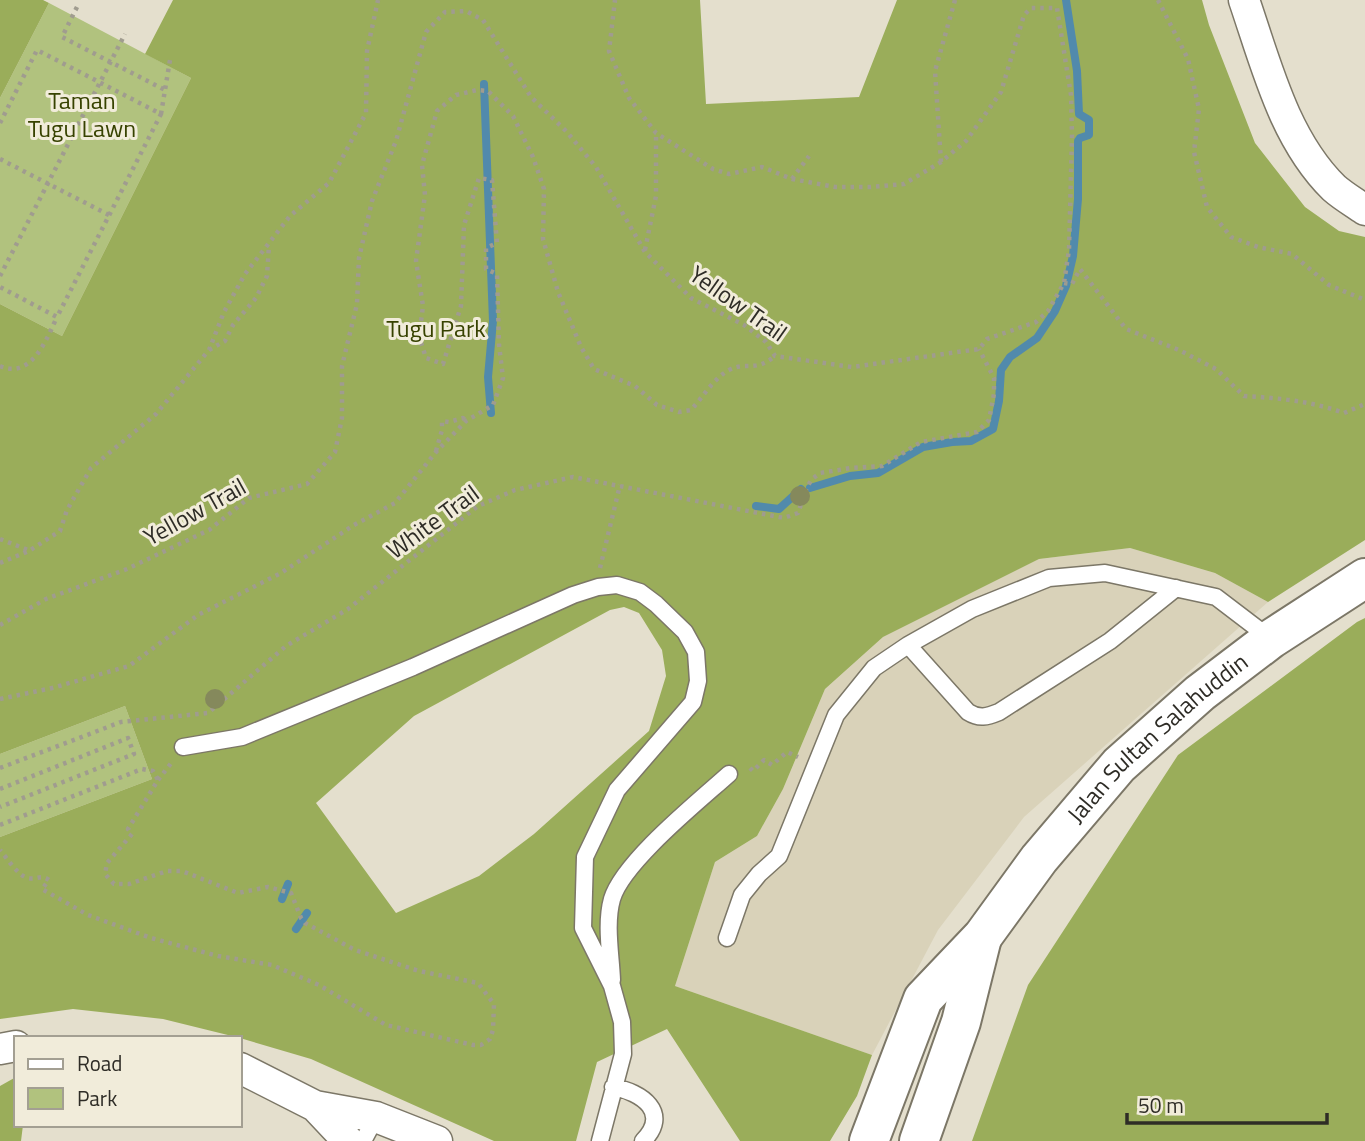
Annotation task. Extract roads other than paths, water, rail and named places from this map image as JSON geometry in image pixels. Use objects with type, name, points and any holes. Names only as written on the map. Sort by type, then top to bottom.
[{"type":"street","points":[[1244,0],[1273,85],[1301,146],[1335,188],[1365,210]]},
{"type":"street","name":"Jalan Sultan Salahuddin","points":[[869,1141],[923,999],[983,936],[1040,859],[1119,765],[1200,692],[1271,639],[1365,578]]},
{"type":"street","name":"Jalan Sultan Salahuddin","points":[[919,1141],[961,1022],[983,936]]},
{"type":"street","points":[[242,1069],[315,1106],[369,1129],[437,1141]]},
{"type":"street","points":[[315,1106],[348,1141]]},
{"type":"lane","points":[[727,938],[742,895],[758,874],[779,856],[836,715],[874,668],[908,645],[972,609],[1049,578],[1105,573],[1216,597],[1271,639]]},
{"type":"lane","points":[[183,747],[242,737],[412,667],[573,595],[598,587],[617,585],[639,592],[668,615],[685,632],[696,652],[698,681],[692,702],[617,790],[585,857],[583,928],[612,986],[622,1021],[623,1054],[600,1141]]},
{"type":"lane","points":[[908,645],[968,712],[977,718],[989,716],[1110,641],[1176,588]]},
{"type":"lane","points":[[612,986],[612,899],[631,867],[680,817],[729,775]]},
{"type":"lane","points":[[613,1087],[630,1090],[645,1099],[651,1108],[655,1122],[650,1134],[643,1141]]},
{"type":"waterway","points":[[810,488],[850,476],[878,473],[923,447],[971,441],[993,429],[999,401],[1001,370],[1010,357],[1037,338],[1055,311],[1066,286],[1073,256],[1078,199],[1078,141],[1089,135],[1089,120],[1079,114],[1077,71],[1066,0]]},
{"type":"waterway","points":[[484,84],[493,321],[488,377],[491,413]]},
{"type":"waterway","points":[[756,506],[779,509],[801,489]]},
{"type":"waterway","points":[[282,899],[288,884]]},
{"type":"waterway","points":[[296,929],[307,913]]},
{"type":"park label","name":"Taman Tugu Lawn","points":[[82,115]]},
{"type":"park label","name":"Tugu Park","points":[[436,329]]}]
